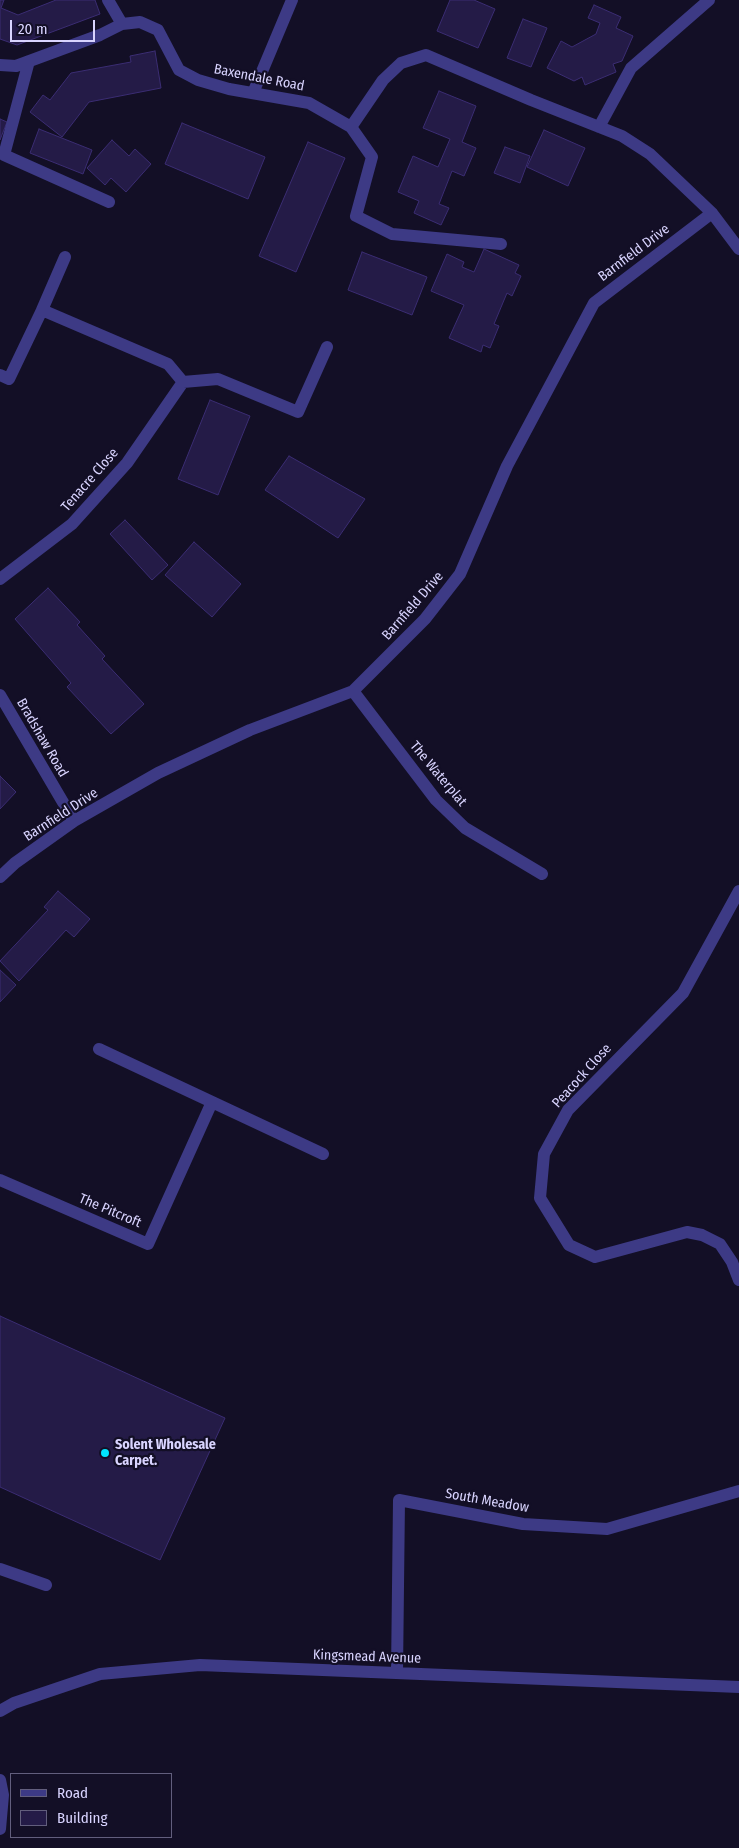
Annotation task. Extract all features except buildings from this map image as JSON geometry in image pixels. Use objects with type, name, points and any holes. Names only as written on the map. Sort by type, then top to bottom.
[{"type":"street","points":[[108,0],[122,24]]},
{"type":"street","points":[[253,93],[292,0]]},
{"type":"street","points":[[599,127],[631,68],[709,0]]},
{"type":"street","name":"Baxendale Road","points":[[0,64],[16,66],[100,35],[122,24],[140,22],[158,30],[178,70],[198,80],[253,93],[309,103],[351,127]]},
{"type":"street","points":[[501,244],[392,234],[356,216],[372,156],[351,127],[383,80],[401,63],[426,54],[532,100],[622,136],[650,154],[712,214],[739,249]]},
{"type":"street","points":[[29,61],[4,155],[109,202]]},
{"type":"street","name":"Barnfield Drive","points":[[0,877],[15,863],[74,821],[158,773],[250,730],[353,691],[425,619],[460,574],[507,466],[594,303],[712,214]]},
{"type":"street","points":[[0,375],[8,379],[42,310],[65,257]]},
{"type":"street","points":[[42,310],[168,364],[184,382],[218,380],[298,412],[327,347]]},
{"type":"street","name":"Tenacre Close","points":[[0,578],[72,524],[127,463],[184,382]]},
{"type":"street","name":"The Waterplat","points":[[353,691],[436,800],[465,828],[542,874]]},
{"type":"street","name":"Bradshaw Road","points":[[0,695],[74,821]]},
{"type":"street","name":"Peacock Close","points":[[739,891],[683,993],[568,1110],[544,1154],[540,1198],[569,1245],[596,1258],[655,1239],[687,1232],[702,1235],[720,1244],[732,1262],[739,1280]]},
{"type":"street","points":[[99,1048],[323,1154]]},
{"type":"street","name":"The Pitcroft","points":[[0,1180],[148,1244],[212,1102]]},
{"type":"street","name":"South Meadow","points":[[396,1673],[399,1500],[523,1524],[607,1530],[739,1491]]},
{"type":"street","points":[[0,1569],[46,1585]]},
{"type":"street","name":"Kingsmead Avenue","points":[[0,1710],[14,1703],[100,1674],[200,1665],[739,1687]]},
{"type":"street","points":[[0,1780],[3,1795],[0,1829]]},
{"type":"place","name":"Solent Wholesale Carpet.","points":[[105,1453]]}]
